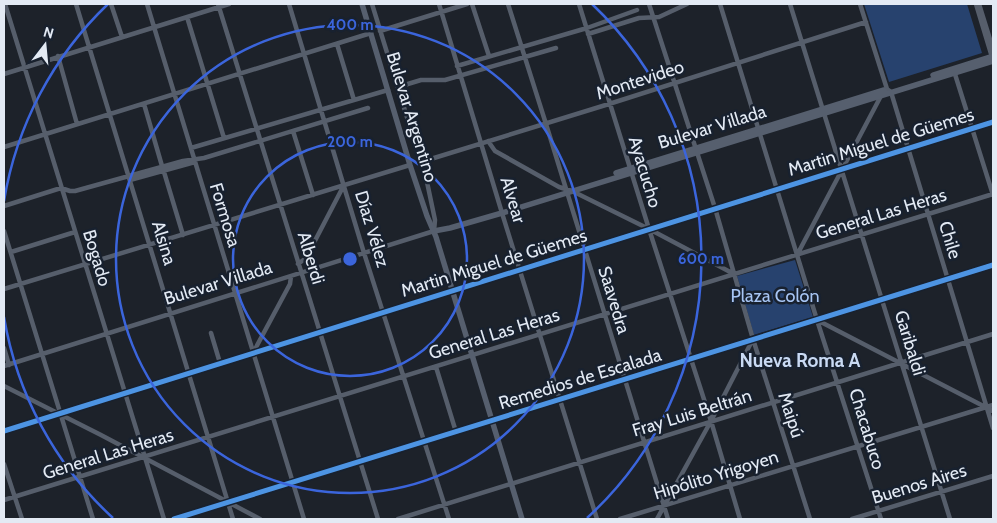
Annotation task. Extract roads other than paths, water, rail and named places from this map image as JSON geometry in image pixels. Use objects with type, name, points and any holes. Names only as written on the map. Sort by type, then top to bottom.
[{"type":"main road","name":"Bulevar Argentino","points":[[362,4],[410,165],[428,220],[435,234],[524,519]]},
{"type":"main road","name":"Bulevar Villada","points":[[435,234],[449,225],[568,191],[993,58]]},
{"type":"street","name":"Bogado","points":[[4,4],[164,519]]},
{"type":"street","name":"Alsina","points":[[76,4],[233,519]]},
{"type":"street","points":[[111,4],[122,37]]},
{"type":"street","name":"Formosa","points":[[147,4],[304,519]]},
{"type":"street","points":[[4,74],[219,5],[229,4]]},
{"type":"street","name":"Díaz Vélez","points":[[289,4],[364,253],[448,519]]},
{"type":"street","points":[[372,4],[427,182],[435,220],[435,234]]},
{"type":"street","name":"Alvear","points":[[439,4],[597,519]]},
{"type":"street","points":[[380,31],[466,4]]},
{"type":"street","points":[[472,4],[489,56]]},
{"type":"street","name":"Saavedra","points":[[508,4],[568,191],[604,315],[668,519]]},
{"type":"street","name":"Ayacucho","points":[[579,4],[711,421],[740,519]]},
{"type":"street","name":"Maipú","points":[[649,4],[810,519]]},
{"type":"street","points":[[588,34],[639,18],[654,18],[687,4]]},
{"type":"street","name":"Chacabuco","points":[[720,4],[817,320],[881,519]]},
{"type":"street","name":"Garibaldi","points":[[790,4],[950,519]]},
{"type":"street","name":"Chile","points":[[860,4],[886,92],[908,148],[993,428]]},
{"type":"street","points":[[978,4],[993,49]]},
{"type":"street","points":[[978,4],[993,58]]},
{"type":"street","name":"Alberdi","points":[[219,5],[300,273],[378,519]]},
{"type":"street","points":[[457,66],[587,28],[637,10]]},
{"type":"street","points":[[187,16],[224,138]]},
{"type":"street","name":"Montevideo","points":[[421,162],[866,22]]},
{"type":"street","points":[[4,147],[371,33]]},
{"type":"street","points":[[337,44],[354,100]]},
{"type":"street","points":[[398,87],[421,80],[445,80],[556,48]]},
{"type":"street","points":[[58,56],[77,124]]},
{"type":"street","points":[[954,70],[993,195]]},
{"type":"street","points":[[191,148],[388,90]]},
{"type":"street","points":[[797,255],[842,169],[886,92]]},
{"type":"street","points":[[144,104],[183,235]]},
{"type":"street","points":[[4,206],[61,188],[70,192],[75,191],[195,161],[368,108]]},
{"type":"street","name":"Martin Miguel de Güemes","points":[[4,431],[993,122]]},
{"type":"street","points":[[401,133],[411,129]]},
{"type":"street","points":[[293,131],[313,195]]},
{"type":"street","points":[[488,141],[495,151],[559,187],[649,229],[734,274]]},
{"type":"street","points":[[4,289],[410,165]]},
{"type":"street","points":[[298,264],[306,258],[344,185]]},
{"type":"street","points":[[420,195],[428,191]]},
{"type":"street","name":"General Las Heras","points":[[4,500],[993,195]]},
{"type":"street","points":[[4,231],[94,519]]},
{"type":"street","points":[[11,252],[75,232]]},
{"type":"street","name":"Bulevar Villada","points":[[6,366],[364,253],[435,234]]},
{"type":"street","name":"Remedios de Escalada","points":[[174,519],[993,265]]},
{"type":"street","points":[[253,353],[290,284],[291,276]]},
{"type":"street","points":[[817,320],[993,411]]},
{"type":"street","points":[[211,333],[220,362]]},
{"type":"street","name":"Fray Luis Beltrán","points":[[398,519],[993,334]]},
{"type":"street","points":[[657,519],[711,421],[753,339]]},
{"type":"street","points":[[4,348],[6,366]]},
{"type":"street","points":[[436,367],[456,432]]},
{"type":"street","points":[[4,386],[144,457],[260,519]]},
{"type":"street","name":"Hipólito Yrigoyen","points":[[620,519],[993,405]]},
{"type":"street","points":[[4,465],[22,519]]},
{"type":"street","name":"Buenos Aires","points":[[852,519],[993,476]]},
{"type":"district","name":"Nueva Roma A","points":[[800,360]]},
{"type":"park label","name":"Plaza Colón","points":[[775,296]]}]
